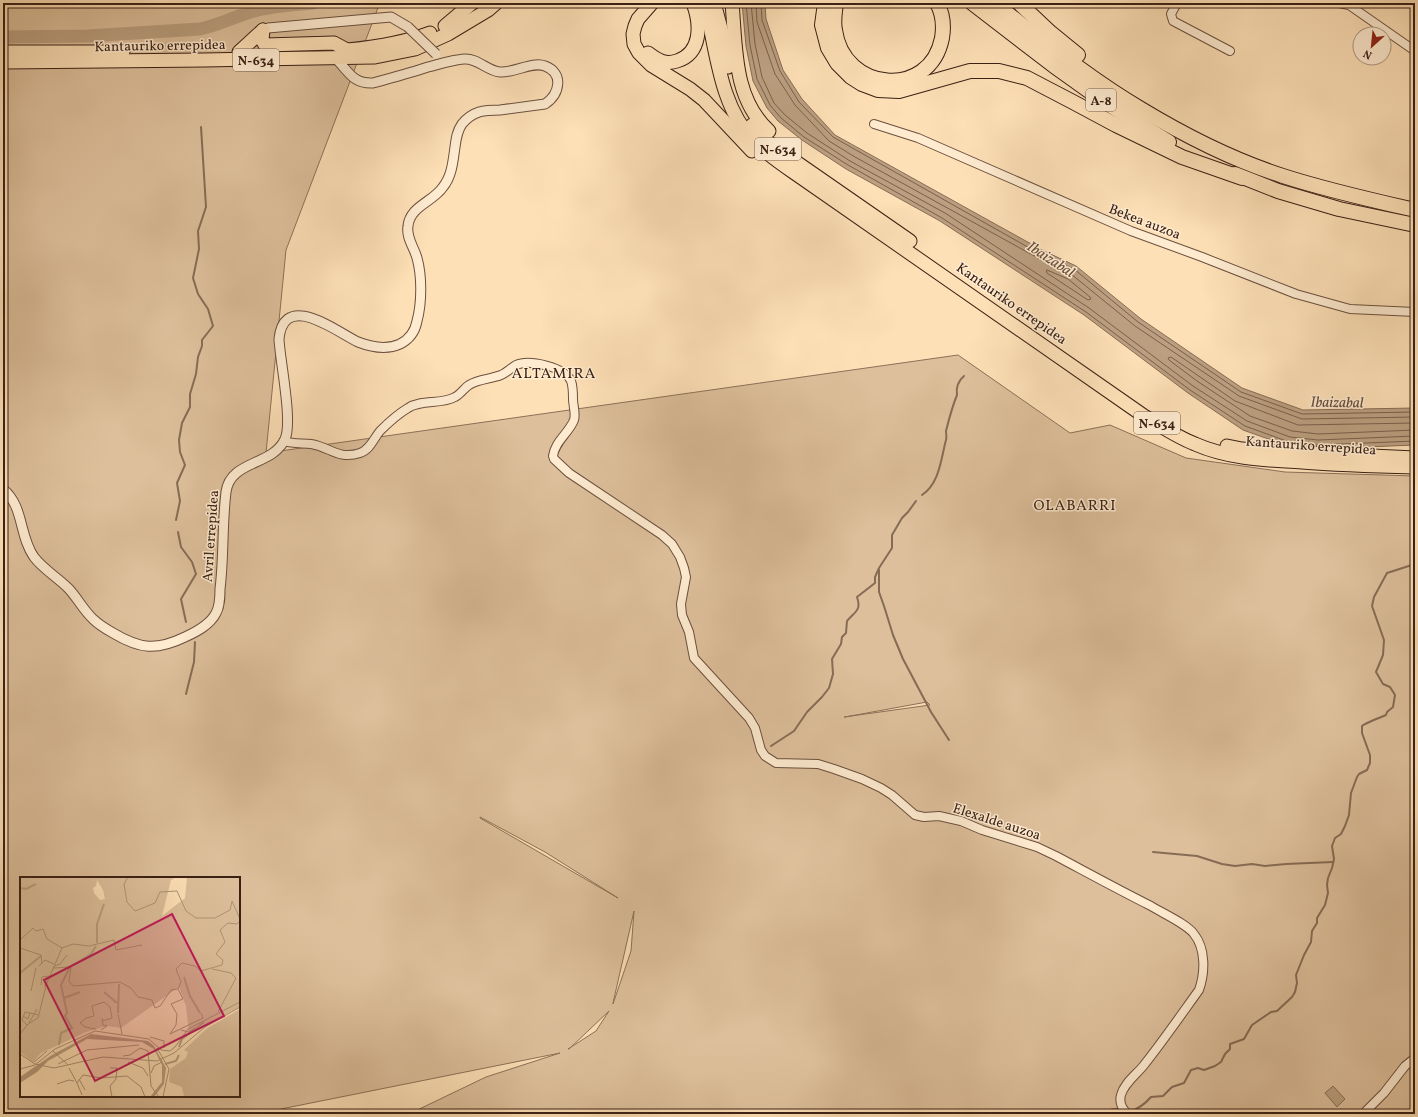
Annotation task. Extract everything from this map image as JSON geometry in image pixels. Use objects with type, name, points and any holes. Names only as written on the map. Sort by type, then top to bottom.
[{"type":"highway","points":[[445,26],[472,3]]},
{"type":"highway","name":"Kantauriko errepidea","points":[[3,62],[335,58],[376,47],[412,40],[445,26],[482,3]]},
{"type":"highway","name":"Kantauriko errepidea","points":[[3,52],[239,52],[352,54],[375,57],[415,49],[448,34],[488,10],[496,3]]},
{"type":"highway","points":[[649,6],[640,28],[640,37],[643,46],[654,58],[661,62],[671,63],[685,58],[696,46],[698,19],[693,3]]},
{"type":"highway","name":"Kantauriko errepidea","points":[[703,3],[707,12],[722,80],[732,109],[743,129],[753,141],[766,152],[838,203],[1144,416],[1186,441],[1212,450],[1253,460],[1415,467]]},
{"type":"highway","name":"Kantauriko errepidea","points":[[714,3],[723,36],[729,77],[739,105],[751,125],[760,135],[773,146],[1177,428],[1202,439],[1242,449],[1415,458]]},
{"type":"highway","points":[[732,3],[738,75],[747,100],[756,116],[778,139],[869,203],[913,244]]},
{"type":"highway","points":[[825,3],[822,26],[828,48],[837,63],[851,77],[862,84],[878,90],[899,91],[970,71],[999,71],[1027,78],[1116,126],[1182,157],[1242,178]]},
{"type":"highway","points":[[836,3],[834,18],[835,31],[848,62],[866,76],[892,82],[906,79],[920,73],[936,55],[941,45],[943,33],[943,22],[937,3]]},
{"type":"highway","name":"A-8","points":[[972,3],[1054,66],[1103,101],[1165,140],[1242,178],[1278,191],[1339,209],[1415,225]]},
{"type":"highway","name":"A-8","points":[[994,3],[1111,90],[1171,127],[1255,166],[1283,176],[1339,193],[1415,210]]},
{"type":"highway","points":[[1018,3],[1051,33],[1083,58],[1153,107],[1171,127]]},
{"type":"highway","points":[[649,6],[635,26],[633,34],[634,44],[646,61],[690,89],[704,100],[751,150],[769,164],[838,203]]},
{"type":"highway","name":"N-634","points":[[262,30],[262,40],[265,44],[334,43],[352,54]]},
{"type":"highway","name":"N-634","points":[[239,52],[262,30]]},
{"type":"street","points":[[1177,3],[1171,14],[1173,21],[1230,51]]},
{"type":"street","points":[[1339,3],[1349,5],[1415,51]]},
{"type":"street","points":[[262,30],[268,28],[391,17],[408,27],[445,63]]},
{"type":"street","points":[[351,75],[350,70],[352,54]]},
{"type":"street","points":[[284,441],[287,417],[279,339],[284,323],[293,316],[309,316],[358,341],[381,347],[396,345],[409,338],[417,325],[420,293],[417,258],[407,234],[408,225],[413,212],[439,193],[446,184],[451,172],[457,134],[460,127],[468,119],[479,112],[545,104],[553,98],[557,89],[557,78],[552,71],[543,65],[535,65],[512,72],[501,72],[492,70],[469,59],[460,59],[373,83],[359,82],[335,58]]},
{"type":"street","name":"Bekea auzoa","points":[[874,124],[918,138],[1131,231],[1296,294],[1350,309],[1415,312]]},
{"type":"street","name":"Elexalde auzoa","points":[[284,441],[293,444],[311,444],[340,455],[362,453],[371,445],[379,433],[393,419],[410,407],[421,403],[448,400],[456,397],[469,385],[502,374],[517,364],[530,363],[554,367],[568,375],[571,381],[574,418],[556,446],[553,456],[554,459],[569,473],[658,532],[672,544],[680,557],[686,577],[681,604],[682,615],[689,632],[694,658],[749,718],[755,728],[761,750],[765,756],[776,763],[818,764],[834,769],[882,788],[915,815],[924,817],[939,816],[961,821],[982,830],[1037,847],[1172,918],[1193,932],[1198,939],[1202,952],[1203,970],[1199,990],[1144,1066],[1121,1093],[1120,1102],[1128,1114]]},
{"type":"street","name":"Avril errepidea","points":[[3,488],[17,508],[27,545],[33,556],[70,590],[92,619],[127,641],[142,646],[154,647],[174,642],[195,633],[211,621],[216,614],[222,579],[223,518],[226,489],[232,476],[238,471],[275,453],[284,441]]},
{"type":"street","points":[[1363,1114],[1384,1093],[1405,1066],[1415,1058]]},
{"type":"shaded area","points":[[379,5],[286,250],[266,453],[958,355],[1070,433],[1110,425],[1186,458],[1285,472],[1415,476],[1415,1114],[409,1114],[486,1077],[560,1053],[281,1109],[293,1114],[3,1114],[3,6]],"holes":[[[927,702],[930,705],[848,716]],[[480,818],[545,852],[618,898]],[[634,911],[631,951],[613,1003]],[[609,1011],[596,1031],[571,1047]]]},
{"type":"water","name":"Ibaizabal","points":[[742,3],[765,3],[766,19],[783,70],[802,99],[835,135],[1042,250],[1076,266],[1141,319],[1242,388],[1303,410],[1415,408],[1415,445],[1317,449],[1288,446],[1243,430],[1188,393],[1084,315],[940,221],[846,169],[802,140],[778,121],[767,108],[753,81],[746,46]]},
{"type":"water","points":[[1333,1086],[1345,1099],[1337,1107],[1325,1093]]},
{"type":"waterway","points":[[3,37],[88,36],[200,29],[261,9],[313,3]]},
{"type":"waterway","points":[[176,520],[180,501],[177,483],[185,465],[180,452],[179,440],[182,423],[190,407],[190,394],[196,374],[202,340],[213,326],[208,309],[198,294],[193,278],[199,249],[198,231],[206,207],[201,127]]},
{"type":"waterway","points":[[922,495],[933,484],[939,470],[946,439],[946,431],[957,395],[957,387],[960,380],[964,376]]},
{"type":"waterway","points":[[771,746],[794,731],[807,712],[829,688],[833,674],[832,659],[841,644],[842,637],[846,633],[847,621],[858,608],[859,605],[857,597],[875,583],[875,577],[879,568],[892,548],[892,535],[902,518],[916,501]]},
{"type":"waterway","points":[[178,532],[181,547],[192,562],[196,574],[181,599],[186,622]]},
{"type":"waterway","points":[[1129,1112],[1141,1106],[1151,1097],[1163,1096],[1172,1087],[1184,1083],[1191,1070],[1198,1068],[1204,1070],[1221,1062],[1225,1054],[1230,1049],[1230,1044],[1244,1039],[1252,1025],[1271,1012],[1277,1011],[1292,997],[1295,992],[1297,983],[1296,975],[1311,942],[1312,931],[1317,923],[1317,918],[1325,905],[1328,893],[1328,878],[1334,859],[1332,846],[1335,838],[1341,834],[1349,815],[1351,793],[1357,777],[1359,774],[1367,770],[1370,763],[1370,755],[1362,733],[1362,726],[1386,715],[1387,712],[1393,707],[1395,695],[1390,687],[1383,684],[1376,672],[1383,655],[1384,640],[1372,606],[1374,597],[1387,573],[1415,564]]},
{"type":"waterway","points":[[879,570],[879,592],[893,635],[903,659],[931,712],[949,740]]},
{"type":"waterway","points":[[186,694],[194,662],[195,642]]},
{"type":"waterway","points":[[1153,852],[1197,856],[1222,864],[1235,866],[1252,864],[1265,866],[1333,862]]},
{"type":"waterway","points":[[1090,1114],[1111,1109],[1118,1109]]},
{"type":"district","name":"ALTAMIRA","points":[[554,373]]},
{"type":"district","name":"OLABARRI","points":[[1075,505]]}]
